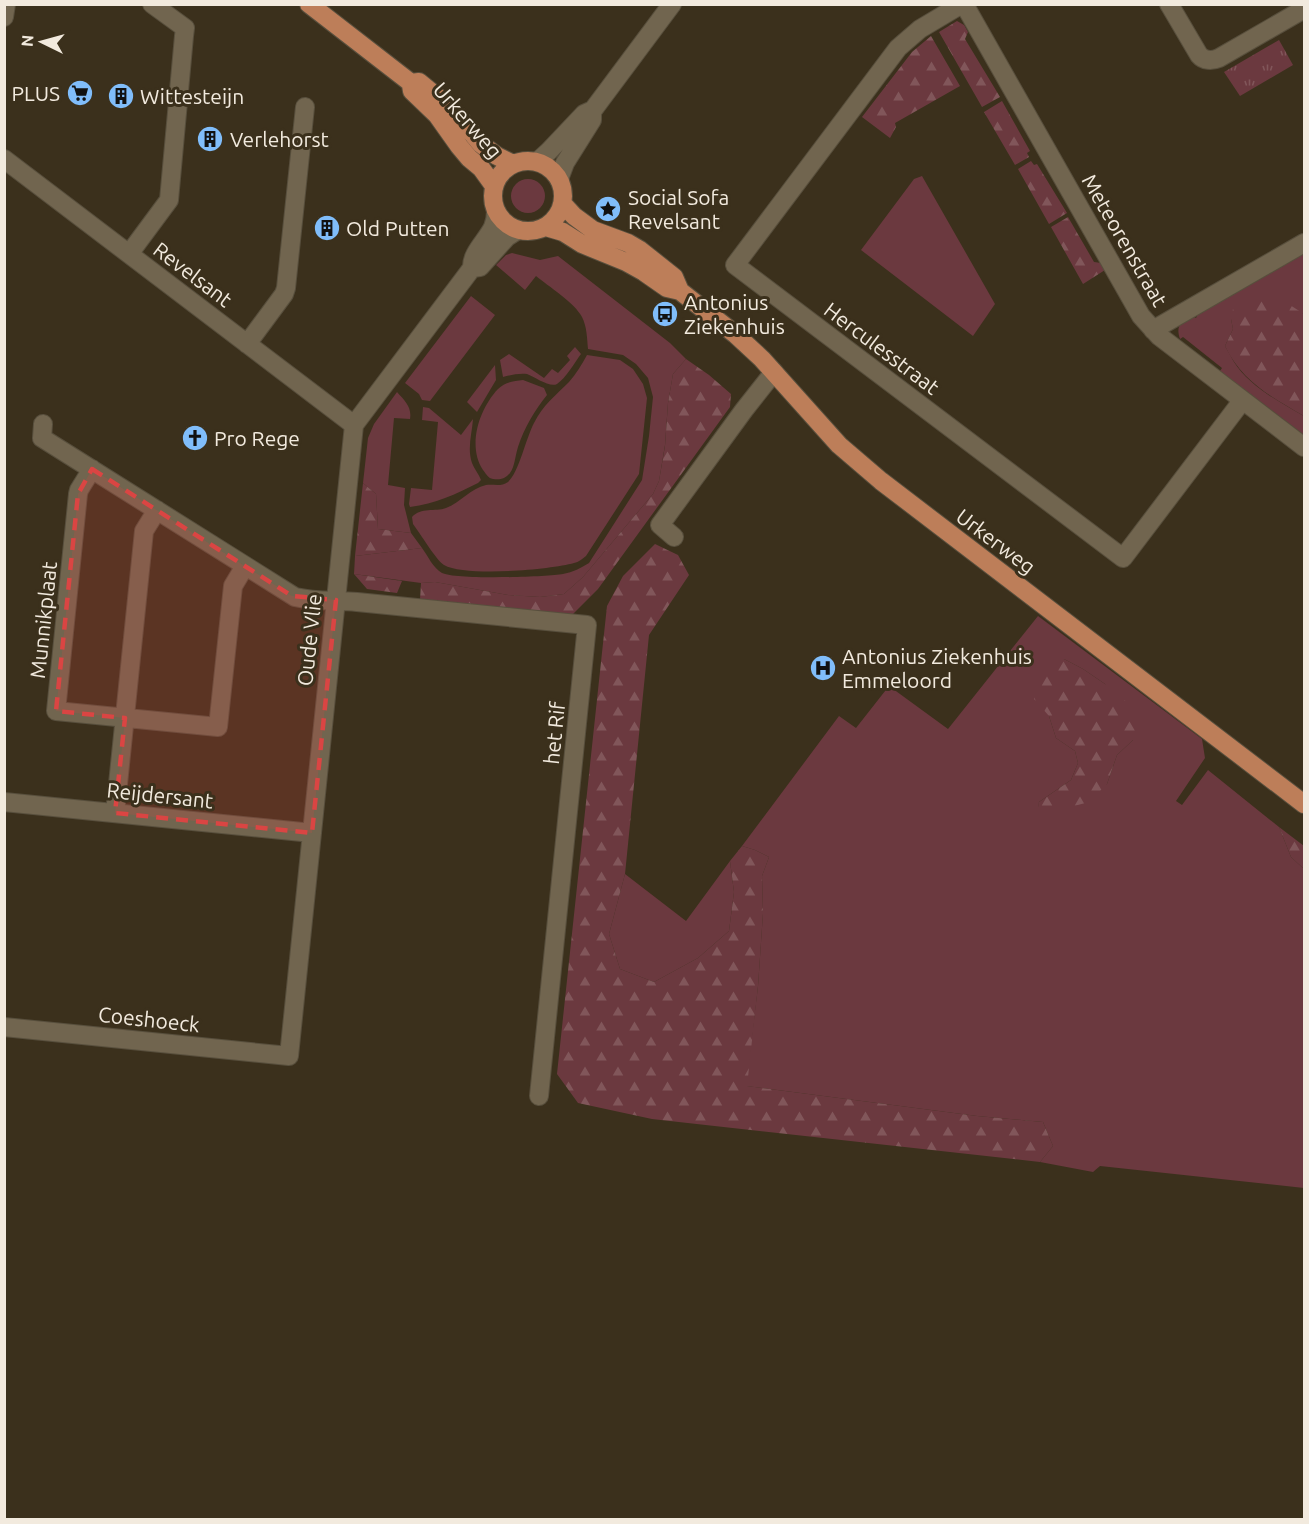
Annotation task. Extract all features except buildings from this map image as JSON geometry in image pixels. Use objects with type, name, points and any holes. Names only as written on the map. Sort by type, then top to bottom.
[{"type":"main road","name":"Urkerweg","points":[[309,4],[411,82],[419,82],[445,102],[481,144],[496,156],[513,164]]},
{"type":"main road","name":"Urkerweg","points":[[411,82],[412,91],[438,115],[459,146],[481,168],[494,186]]},
{"type":"main road","points":[[525,161],[537,162],[550,168],[559,178],[563,191],[563,204],[557,218],[546,227],[532,232],[518,230],[505,223],[496,212],[493,199],[494,186],[501,173],[513,164],[525,161]]},
{"type":"main road","name":"Urkerweg","points":[[563,204],[574,216],[593,230],[640,250],[675,278],[680,291]]},
{"type":"main road","name":"Urkerweg","points":[[546,227],[563,232],[582,244],[626,262],[667,288],[680,291],[762,358],[839,445],[881,481],[1305,804]]},
{"type":"street","points":[[4,17],[6,4]]},
{"type":"street","points":[[129,254],[169,200],[185,28],[152,4]]},
{"type":"street","points":[[537,162],[584,114],[592,110],[672,4]]},
{"type":"street","name":"Meteorenstraat","points":[[963,4],[1137,310],[1153,330],[1305,447]]},
{"type":"street","name":"Herculesstraat","points":[[963,4],[920,29],[898,48],[735,265],[1123,558],[1242,400]]},
{"type":"street","points":[[1169,4],[1197,52],[1201,57],[1212,60],[1305,9]]},
{"type":"street","points":[[247,344],[286,288],[304,107]]},
{"type":"street","points":[[559,178],[565,163],[592,120],[592,110]]},
{"type":"street","name":"Revelsant","points":[[4,159],[354,425]]},
{"type":"street","points":[[354,425],[472,268],[472,261],[495,222],[496,212]]},
{"type":"street","points":[[472,268],[480,267],[507,237],[518,230]]},
{"type":"street","points":[[1153,330],[1305,243]]},
{"type":"street","points":[[674,537],[660,525],[774,372]]},
{"type":"street","points":[[43,424],[42,438],[295,597],[325,601],[336,600]]},
{"type":"street","name":"Oude Vlie","points":[[289,1056],[354,425]]},
{"type":"street","name":"Munnikplaat","points":[[92,469],[78,494],[56,711],[218,727],[233,586],[245,566]]},
{"type":"street","points":[[115,813],[144,531],[157,510]]},
{"type":"street","name":"het Rif","points":[[336,600],[587,625],[539,1096]]},
{"type":"street","name":"Reijdersant","points":[[4,802],[312,833]]},
{"type":"street","name":"Coeshoeck","points":[[4,1027],[289,1056]]},
{"type":"highlighted area","points":[[92,469],[292,596],[336,600],[312,833],[115,813],[125,718],[56,711],[78,494]]},
{"type":"green space","points":[[957,21],[964,25],[968,32],[965,39],[1000,97],[982,107],[939,32]]},
{"type":"green space","points":[[931,36],[960,86],[895,123],[896,127],[890,138],[862,117],[912,52]]},
{"type":"green space","points":[[1279,40],[1293,65],[1240,96],[1224,72]]},
{"type":"green space","points":[[1002,101],[1030,151],[1027,153],[1029,157],[1015,165],[984,112]]},
{"type":"green space","points":[[1031,161],[1034,165],[1037,164],[1067,213],[1049,224],[1018,169]]},
{"type":"green space","points":[[922,176],[995,304],[973,336],[861,250],[914,179]]},
{"type":"green space","points":[[528,179],[540,184],[545,196],[540,208],[528,213],[516,208],[511,196],[516,184]]},
{"type":"green space","points":[[1068,217],[1094,262],[1101,263],[1105,270],[1083,284],[1051,227]]},
{"type":"green space","points":[[1304,251],[1304,314],[1231,319],[1233,329],[1225,346],[1240,371],[1248,379],[1304,416],[1304,435],[1220,371],[1222,368],[1183,337],[1180,339],[1178,330],[1180,324],[1193,315],[1197,317],[1196,313]]},
{"type":"green space","points":[[512,253],[540,260],[558,256],[670,343],[686,359],[673,374],[659,481],[653,494],[583,577],[564,594],[540,597],[508,595],[435,582],[421,583],[354,574],[355,556],[422,548],[436,568],[442,573],[451,575],[521,577],[570,572],[589,563],[642,480],[653,397],[648,378],[636,364],[623,355],[588,349],[585,325],[579,312],[536,276],[525,290],[496,265],[506,255]]},
{"type":"green space","points":[[1260,294],[1279,298],[1304,314],[1304,416],[1269,395],[1249,379],[1232,359],[1225,346],[1233,329],[1231,319],[1233,309],[1248,297]]},
{"type":"green space","points":[[471,296],[495,315],[430,401],[422,400],[419,394],[405,383]]},
{"type":"green space","points":[[575,347],[581,354],[557,384],[547,383],[527,374],[503,377],[500,360],[509,354],[544,378],[552,369],[558,373],[570,360],[567,356]]},
{"type":"green space","points":[[587,355],[620,360],[633,369],[643,384],[647,398],[639,474],[586,556],[579,561],[562,566],[527,570],[470,571],[444,565],[413,524],[412,517],[420,512],[446,508],[470,492],[486,485],[508,482],[516,471],[531,429],[541,411],[572,379]]},
{"type":"green space","points":[[686,359],[731,394],[730,407],[598,589],[571,616],[420,600],[421,583],[435,582],[508,595],[540,597],[564,594],[583,577],[653,494],[659,481],[665,446],[673,374]]},
{"type":"green space","points":[[495,365],[496,380],[477,412],[467,402]]},
{"type":"green space","points":[[523,380],[544,388],[547,395],[523,433],[510,473],[502,479],[491,479],[478,460],[477,428],[485,407],[498,389],[507,383]]},
{"type":"green space","points":[[397,392],[409,408],[410,419],[394,418],[388,485],[405,488],[404,505],[411,533],[378,529],[376,494],[363,483],[368,438],[374,424]]},
{"type":"green space","points":[[423,407],[429,408],[461,435],[473,419],[471,457],[481,480],[445,498],[410,507],[411,488],[432,490],[438,422],[422,420]]},
{"type":"green space","points":[[363,483],[376,494],[378,529],[411,533],[422,548],[355,556]]},
{"type":"green space","points":[[655,544],[678,555],[689,575],[649,635],[625,874],[609,934],[620,969],[654,982],[698,958],[729,931],[734,892],[730,861],[742,846],[755,850],[769,857],[762,876],[763,913],[758,986],[747,1086],[977,1116],[1043,1122],[1053,1146],[1040,1162],[652,1119],[578,1103],[557,1074],[607,606],[623,576]]},
{"type":"green space","points":[[354,574],[402,581],[397,593],[367,589]]},
{"type":"green space","points":[[1038,616],[1202,739],[1205,758],[1176,801],[1182,805],[1208,770],[1279,827],[1291,857],[1304,869],[1304,1188],[1100,1166],[1093,1172],[1040,1162],[1053,1146],[1043,1122],[977,1116],[746,1086],[758,986],[763,913],[762,876],[769,857],[742,846],[839,716],[856,728],[889,686],[948,729]],"holes":[[[1064,659],[1105,684],[1133,740],[1117,755],[1107,784],[1038,812],[1039,802],[1071,780],[1078,763],[1075,751],[1056,738],[1049,716]]]},
{"type":"green space","points":[[1064,659],[1105,684],[1129,704],[1138,723],[1133,740],[1117,755],[1107,784],[1089,802],[1037,813],[1039,802],[1071,780],[1078,763],[1075,751],[1056,738],[1049,716],[1034,699],[1042,674]]},
{"type":"green space","points":[[1279,827],[1304,846],[1304,869],[1291,857]]},
{"type":"green space","points":[[730,861],[734,892],[729,931],[698,958],[654,982],[620,969],[609,934],[625,874],[686,921]]},
{"type":"place","name":"PLUS","points":[[80,93]]},
{"type":"place","name":"Wittesteijn","points":[[121,96]]},
{"type":"place","name":"Verlehorst","points":[[210,139]]},
{"type":"place","name":"Social Sofa Revelsant","points":[[608,209]]},
{"type":"place","name":"Old Putten","points":[[327,228]]},
{"type":"place","name":"Antonius Ziekenhuis","points":[[665,314]]},
{"type":"place","name":"Pro Rege","points":[[195,438]]},
{"type":"place","name":"Antonius Ziekenhuis Emmeloord","points":[[823,668]]}]
